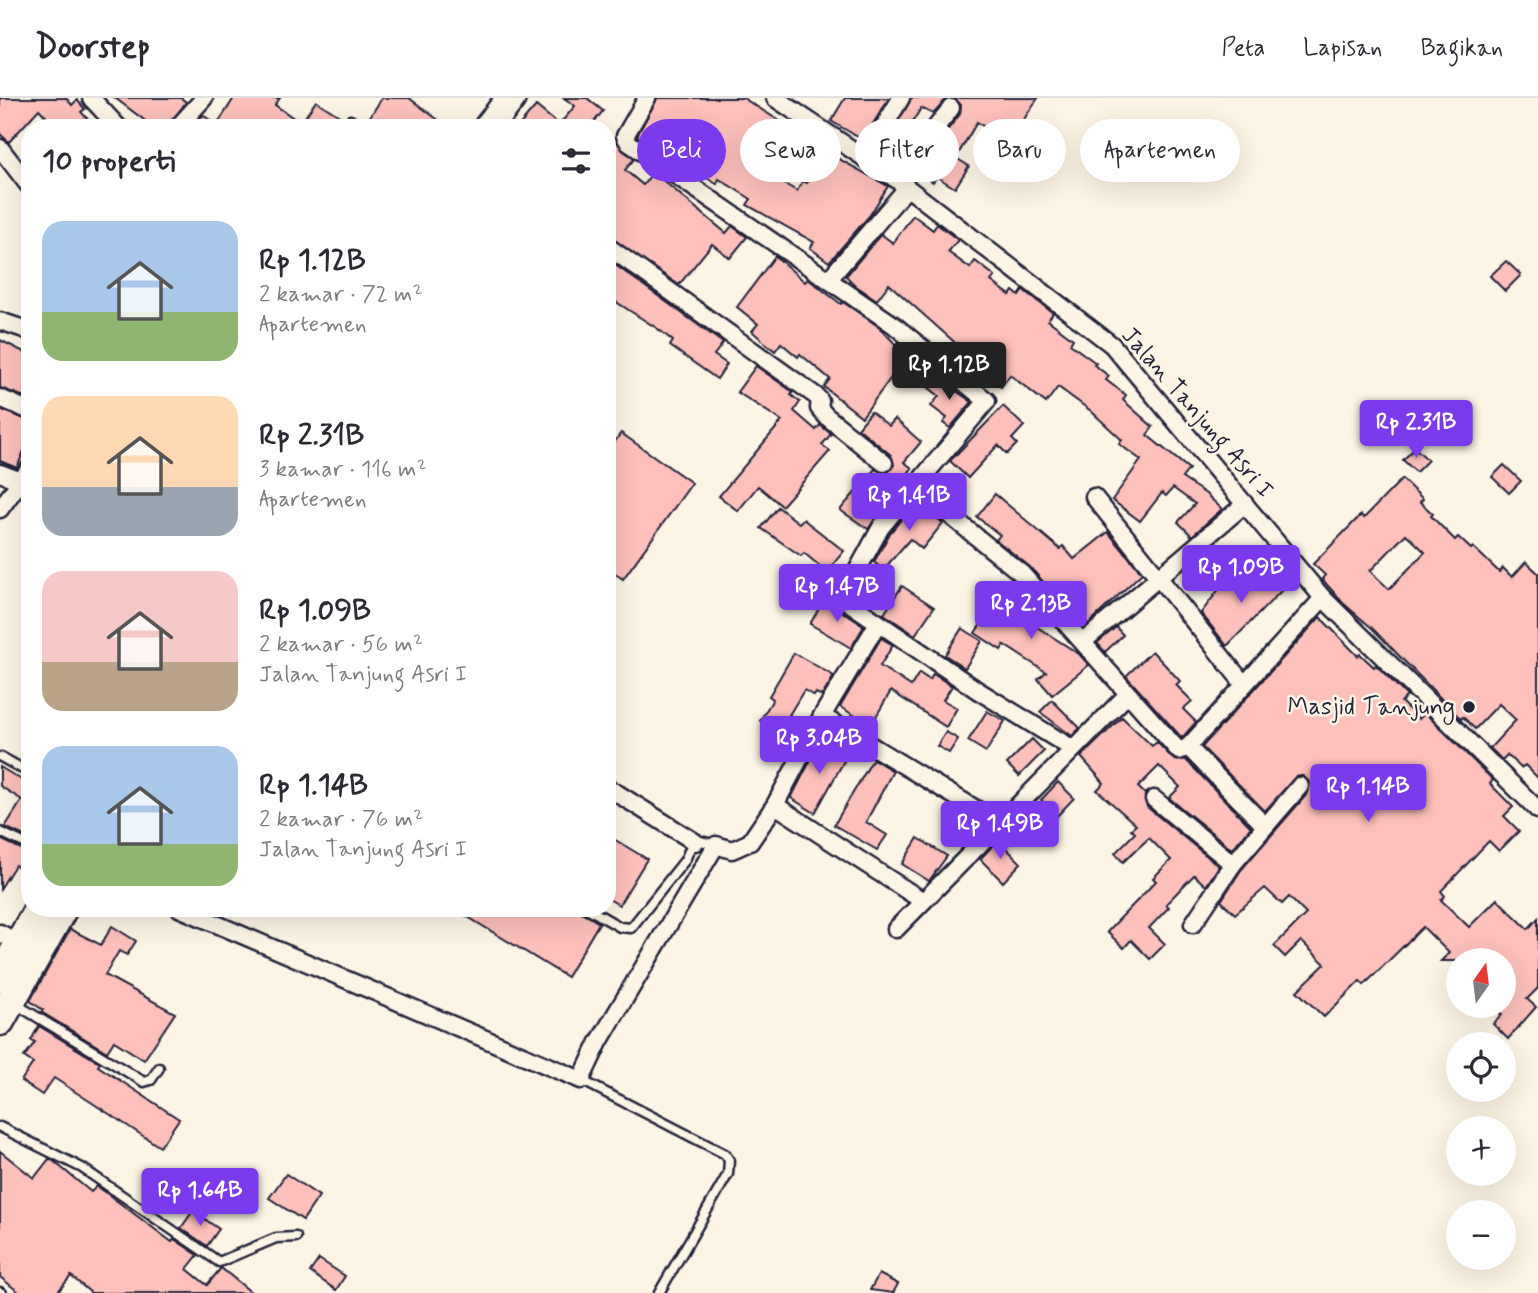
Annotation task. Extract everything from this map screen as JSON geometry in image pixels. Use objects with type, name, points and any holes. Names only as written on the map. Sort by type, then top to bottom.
[{"type":"highway","points":[[495,119],[512,98]]},
{"type":"highway","points":[[504,119],[512,98]]},
{"type":"highway","points":[[4,1000],[11,934],[29,917]]},
{"type":"highway","points":[[4,1000],[57,917]]},
{"type":"street","points":[[91,98],[111,119]]},
{"type":"street","points":[[185,119],[204,98]]},
{"type":"street","points":[[647,98],[625,136],[629,143],[829,279],[934,356],[987,401],[881,527],[846,591],[847,604],[1073,749]]},
{"type":"street","name":"Jalan Tanjung Asri I","points":[[775,98],[855,152]]},
{"type":"street","points":[[888,119],[901,98]]},
{"type":"street","points":[[829,279],[901,184],[951,108]]},
{"type":"street","points":[[0,148],[21,175]]},
{"type":"street","name":"Jalan Tanjung Asri I","points":[[898,182],[1112,345],[1323,598],[1538,810]]},
{"type":"street","points":[[616,252],[816,396],[820,401],[819,408],[825,416],[884,463]]},
{"type":"street","points":[[0,321],[21,328]]},
{"type":"street","points":[[0,398],[21,407]]},
{"type":"street","points":[[0,473],[21,475]]},
{"type":"street","points":[[0,509],[21,480]]},
{"type":"street","points":[[914,486],[1022,574],[1084,641],[1175,749],[1183,751],[1188,747],[1243,683],[1323,598]]},
{"type":"street","points":[[1094,497],[1243,683]]},
{"type":"street","points":[[1084,641],[1245,504]]},
{"type":"street","points":[[200,917],[581,1080],[599,1042],[716,845],[732,850],[750,842],[775,805],[822,716],[878,623]]},
{"type":"street","points":[[896,929],[1127,695]]},
{"type":"street","points":[[822,716],[999,823]]},
{"type":"street","points":[[1188,747],[1265,826]]},
{"type":"street","points":[[1193,924],[1233,864],[1300,786]]},
{"type":"street","points":[[616,793],[695,842]]},
{"type":"street","points":[[1154,799],[1233,864]]},
{"type":"street","points":[[775,805],[923,901]]},
{"type":"lane","points":[[1,757],[21,768]]},
{"type":"lane","points":[[0,832],[21,842]]},
{"type":"lane","points":[[603,917],[620,927],[634,926],[685,860],[695,842],[716,845]]},
{"type":"lane","points":[[4,1000],[144,1082],[151,1080],[159,1068]]},
{"type":"lane","points":[[581,1080],[725,1154],[729,1160],[728,1174],[659,1293]]},
{"type":"lane","points":[[0,1127],[82,1168],[219,1262],[267,1241],[296,1237]]},
{"type":"building","points":[[0,98],[66,98],[72,105],[77,100],[85,109],[81,112],[88,119],[48,119],[39,109],[30,119],[21,119],[21,129],[9,142],[0,134]]},
{"type":"building","points":[[115,98],[181,98],[186,102],[174,119],[143,119]]},
{"type":"building","points":[[234,98],[280,98],[275,105],[295,119],[221,119]]},
{"type":"building","points":[[382,98],[409,98],[437,119],[369,119]]},
{"type":"building","points":[[564,98],[587,98],[603,111],[596,119],[564,119],[575,106]]},
{"type":"building","points":[[657,98],[743,98],[776,119],[740,119],[740,182],[781,182],[797,191],[802,182],[841,182],[841,160],[855,168],[855,182],[881,182],[888,186],[870,215],[829,262],[810,248],[814,242],[747,205],[751,199],[724,182],[726,182],[726,119],[646,119]]},
{"type":"building","points":[[845,98],[889,98],[876,119],[855,119],[855,135],[841,127],[841,119],[832,119]]},
{"type":"building","points":[[911,98],[949,98],[933,114],[921,108],[914,119],[899,119]]},
{"type":"building","points":[[954,98],[1038,98],[1024,119],[973,119],[973,129],[959,153],[959,119],[956,119],[961,105]]},
{"type":"building","points":[[316,101],[344,119],[304,119]]},
{"type":"building","points":[[536,106],[552,119],[525,119]]},
{"type":"building","points":[[616,141],[634,159],[625,170],[637,182],[643,185],[645,182],[665,182],[726,233],[732,226],[747,237],[730,258],[712,244],[679,285],[616,242]]},
{"type":"building","points":[[959,160],[969,166],[959,182]]},
{"type":"building","points":[[945,182],[959,182],[955,188]]},
{"type":"building","points":[[913,215],[933,230],[937,224],[958,240],[948,252],[970,268],[975,261],[995,276],[991,281],[1010,295],[1013,291],[1019,296],[1023,290],[1053,313],[1048,320],[1073,339],[1070,344],[1109,376],[1106,380],[1126,395],[1123,400],[1153,427],[1147,435],[1189,469],[1182,478],[1222,509],[1192,536],[1178,522],[1195,504],[1173,488],[1166,496],[1162,493],[1140,521],[1112,500],[1141,460],[1119,444],[1122,440],[1091,411],[1058,387],[1046,403],[1010,375],[1001,387],[956,352],[960,347],[889,284],[877,300],[856,286],[846,276],[881,234],[893,243]]},
{"type":"building","points":[[775,256],[805,282],[808,279],[841,304],[843,302],[878,326],[907,356],[862,417],[824,387],[830,379],[800,354],[798,357],[781,343],[775,351],[764,342],[752,331],[758,324],[737,307]]},
{"type":"building","points":[[1506,261],[1521,275],[1505,291],[1490,276]]},
{"type":"building","points":[[616,266],[723,343],[714,355],[727,364],[717,379],[670,346],[673,341],[616,302]]},
{"type":"building","points":[[0,340],[21,350],[21,396],[0,388]]},
{"type":"building","points":[[756,366],[793,392],[791,395],[800,402],[794,411],[816,430],[820,425],[831,434],[822,445],[830,451],[782,506],[758,486],[738,511],[719,496],[782,421],[737,392]]},
{"type":"building","points":[[936,377],[972,402],[950,428],[943,423],[947,418],[931,406],[939,396],[928,387]]},
{"type":"building","points":[[1003,406],[1024,426],[1012,439],[1017,444],[1007,454],[998,445],[968,478],[950,461]]},
{"type":"building","points":[[0,409],[21,417],[21,458],[17,468],[0,461]]},
{"type":"building","points":[[871,412],[889,426],[895,419],[921,442],[904,462],[912,468],[901,483],[903,485],[868,529],[840,510],[875,469],[887,473],[894,465],[891,455],[858,428]]},
{"type":"building","points":[[621,433],[692,483],[623,579],[616,574],[616,440]]},
{"type":"building","points":[[1415,448],[1428,460],[1416,472],[1403,460]]},
{"type":"building","points":[[1504,465],[1521,481],[1509,493],[1492,477]]},
{"type":"building","points":[[1402,479],[1423,499],[1420,502],[1455,540],[1458,537],[1471,549],[1473,547],[1499,572],[1503,568],[1512,577],[1526,562],[1538,573],[1538,778],[1525,765],[1521,768],[1507,755],[1502,760],[1490,748],[1516,720],[1499,704],[1475,729],[1463,717],[1461,719],[1322,579],[1325,575],[1313,564],[1361,515],[1364,518]],"holes":[[[1406,534],[1425,552],[1389,589],[1370,571]]]},
{"type":"building","points":[[995,494],[1060,549],[1063,546],[1074,559],[1108,532],[1142,573],[1084,628],[1030,567],[996,540],[1000,535],[977,517]]},
{"type":"building","points":[[916,501],[943,523],[922,549],[910,539],[883,570],[874,562],[890,533]]},
{"type":"building","points":[[778,507],[799,523],[803,519],[844,551],[827,572],[804,553],[801,556],[761,528]]},
{"type":"building","points":[[1269,568],[1287,585],[1227,646],[1201,613],[1229,576],[1246,592]]},
{"type":"building","points":[[902,586],[934,607],[915,635],[884,614]]},
{"type":"building","points":[[1020,587],[1042,612],[1031,623],[1079,654],[1089,665],[1052,695],[1038,679],[1046,672],[1004,645],[1001,650],[975,633],[992,608],[997,611]]},
{"type":"building","points":[[824,600],[864,626],[851,648],[810,624]]},
{"type":"building","points":[[1320,617],[1358,656],[1360,654],[1374,667],[1376,665],[1407,696],[1401,702],[1419,719],[1425,713],[1493,780],[1490,784],[1513,807],[1504,816],[1519,831],[1499,851],[1489,841],[1441,891],[1445,896],[1441,900],[1469,927],[1497,899],[1528,929],[1538,918],[1538,988],[1527,999],[1536,1007],[1514,1032],[1501,1032],[1493,1024],[1499,1018],[1516,1018],[1516,948],[1446,950],[1423,927],[1364,985],[1360,981],[1324,1017],[1297,991],[1325,964],[1301,941],[1285,957],[1274,946],[1306,914],[1289,897],[1282,904],[1265,888],[1235,914],[1221,901],[1241,870],[1308,793],[1310,783],[1303,776],[1296,776],[1265,811],[1202,747]]},
{"type":"building","points":[[1116,627],[1123,635],[1105,652],[1097,643]]},
{"type":"building","points":[[962,628],[982,641],[965,668],[945,655]]},
{"type":"building","points":[[881,638],[893,645],[880,666],[911,686],[919,673],[930,680],[933,674],[952,686],[943,700],[957,708],[946,727],[891,691],[871,725],[840,707]]},
{"type":"building","points":[[1152,651],[1180,681],[1176,685],[1192,701],[1183,709],[1196,722],[1182,738],[1126,676]]},
{"type":"building","points":[[794,653],[834,676],[822,696],[816,693],[814,696],[804,690],[789,715],[795,718],[785,735],[760,721],[773,699],[769,696]]},
{"type":"building","points":[[1052,700],[1080,728],[1072,736],[1040,712]]},
{"type":"building","points":[[987,711],[1005,721],[986,752],[968,741]]},
{"type":"building","points":[[1122,717],[1152,746],[1157,742],[1172,758],[1186,760],[1251,827],[1232,849],[1169,798],[1180,787],[1159,766],[1138,787],[1145,794],[1147,807],[1219,866],[1206,886],[1194,875],[1166,904],[1169,907],[1149,928],[1165,944],[1150,959],[1131,940],[1124,948],[1107,932],[1156,881],[1153,878],[1171,860],[1149,838],[1123,862],[1115,853],[1135,833],[1131,829],[1136,825],[1097,790],[1104,783],[1081,757]]},
{"type":"building","points":[[946,732],[958,739],[949,753],[937,746]]},
{"type":"building","points":[[1032,739],[1044,751],[1019,776],[1007,764]]},
{"type":"building","points":[[834,743],[849,752],[815,813],[791,798],[819,744],[829,750]]},
{"type":"building","points":[[873,759],[893,771],[866,822],[887,835],[877,850],[834,825]]},
{"type":"building","points":[[0,767],[21,780],[21,799],[0,786]]},
{"type":"building","points":[[1058,782],[1074,798],[1057,816],[1041,800]]},
{"type":"building","points":[[21,802],[21,835],[5,827]]},
{"type":"building","points":[[918,838],[947,856],[929,881],[902,864]]},
{"type":"building","points":[[0,839],[21,849],[21,869],[15,865],[0,889]]},
{"type":"building","points":[[616,840],[647,859],[619,905],[616,903]]},
{"type":"building","points":[[998,840],[1021,863],[1003,882],[980,859]]},
{"type":"building","points":[[468,917],[589,917],[599,923],[567,977]]},
{"type":"building","points":[[112,926],[136,941],[127,955],[119,951],[105,975],[175,1013],[144,1060],[114,1041],[107,1052],[41,1012],[43,1010],[30,1001],[70,929],[101,945]]},
{"type":"building","points":[[39,1026],[100,1063],[98,1066],[179,1119],[160,1147],[54,1078],[42,1095],[21,1081],[33,1063],[24,1057],[35,1042],[31,1040]]},
{"type":"building","points":[[0,1151],[34,1178],[49,1159],[52,1160],[91,1192],[97,1186],[172,1242],[174,1239],[198,1255],[187,1269],[207,1285],[221,1268],[252,1293],[91,1293],[71,1276],[57,1293],[20,1293],[0,1277]]},
{"type":"building","points":[[286,1174],[319,1196],[303,1220],[269,1198]]},
{"type":"building","points":[[193,1211],[219,1229],[207,1246],[181,1228]]},
{"type":"building","points":[[319,1259],[345,1276],[336,1290],[310,1272]]},
{"type":"building","points":[[879,1274],[898,1284],[893,1293],[870,1290]]},
{"type":"place","name":"Masjid Tanjung","points":[[1469,707]]}]
